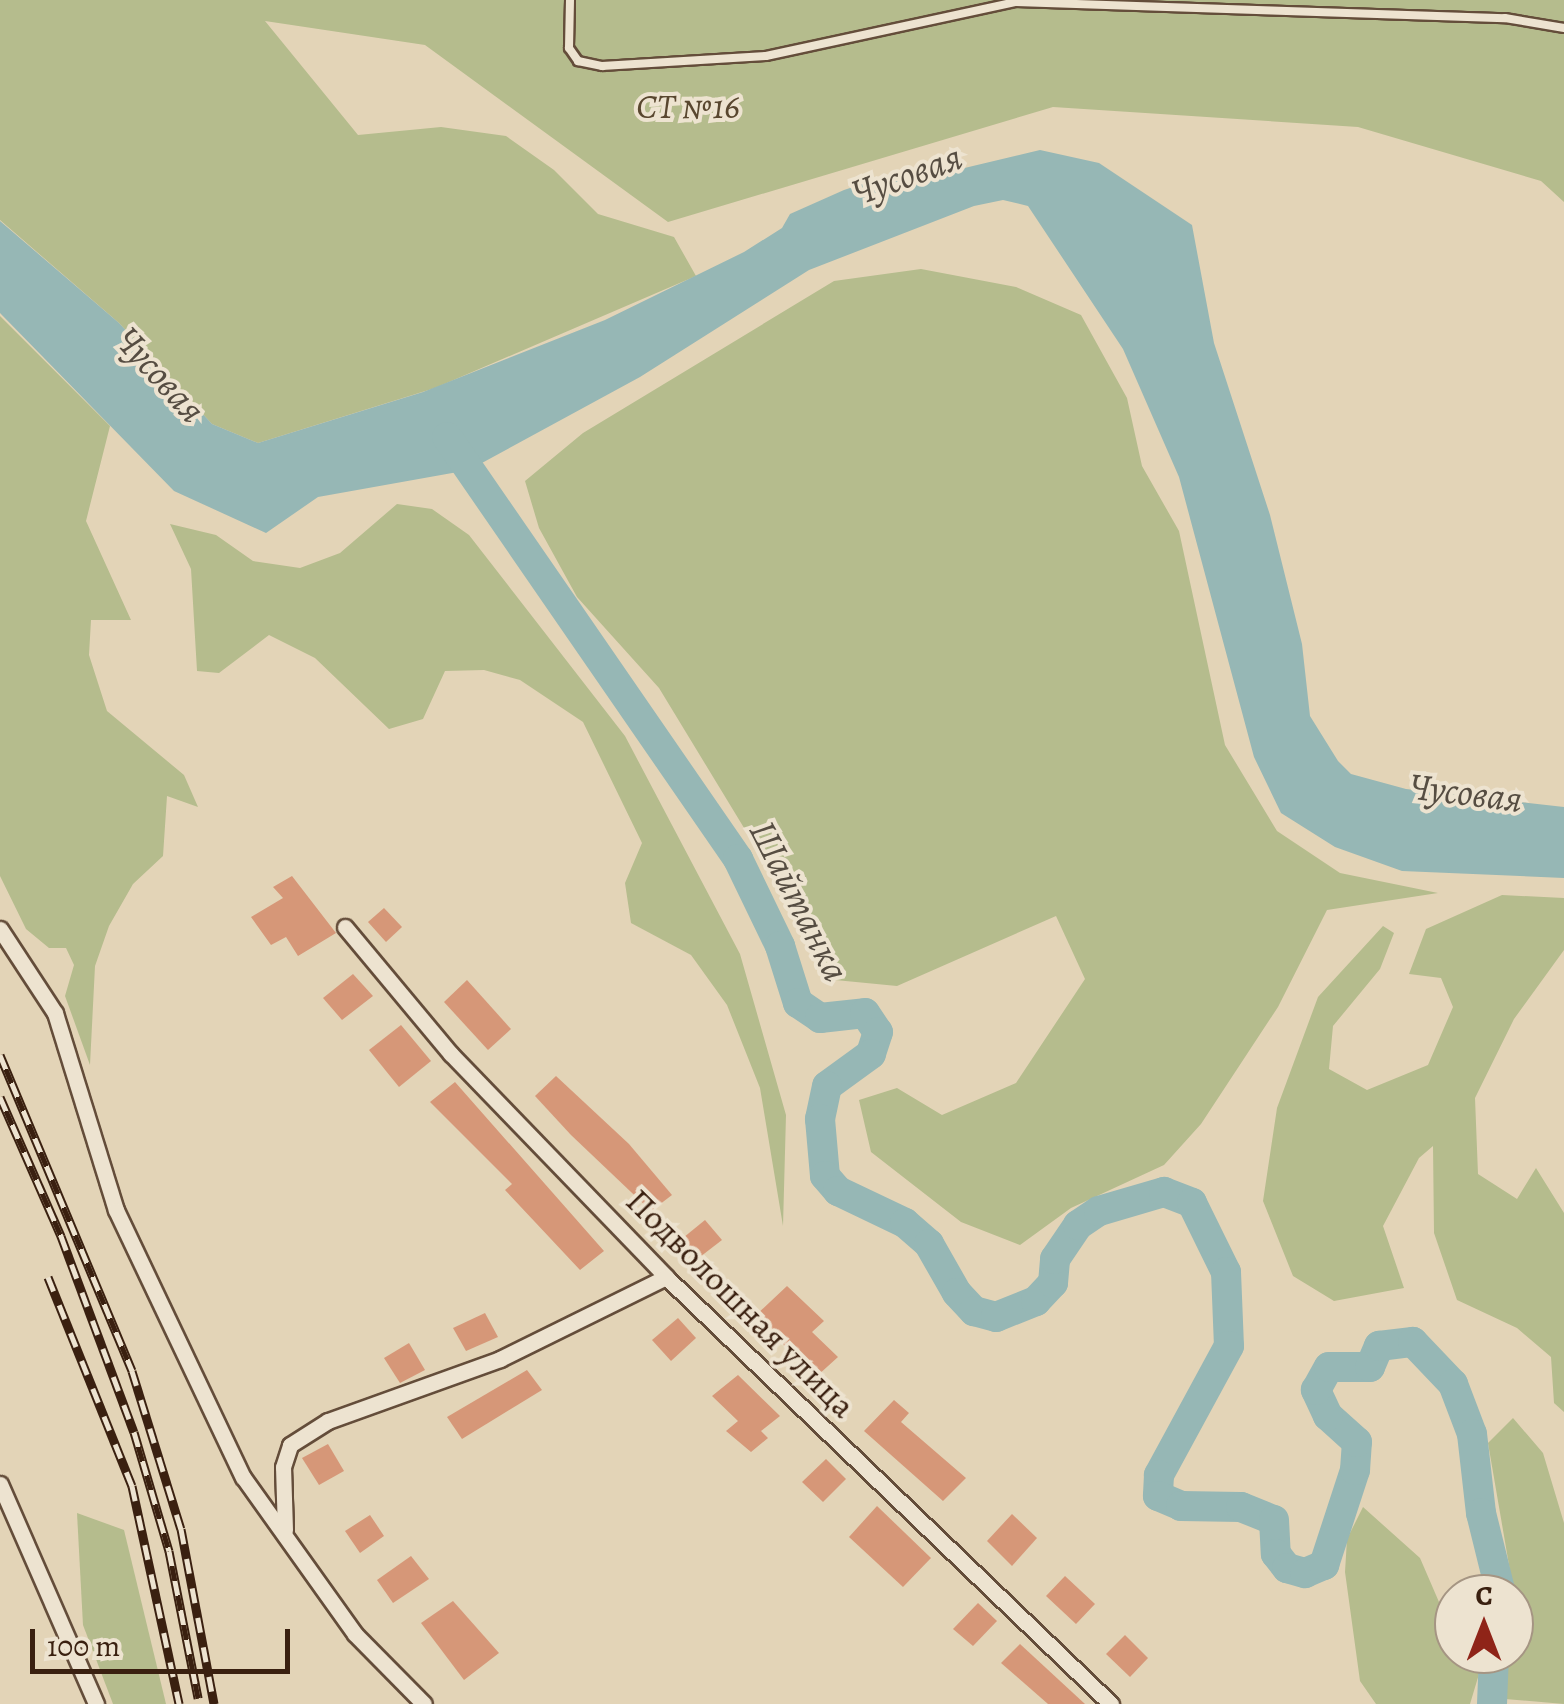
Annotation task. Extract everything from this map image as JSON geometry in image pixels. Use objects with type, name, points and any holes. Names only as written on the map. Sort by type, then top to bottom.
[{"type":"street","name":"Подволошная улица","points":[[345,928],[450,1054],[666,1278],[1111,1704]]},
{"type":"street","points":[[0,930],[56,1013],[116,1210],[243,1477],[285,1530],[355,1634],[424,1704]]},
{"type":"street","points":[[285,1530],[283,1468],[290,1445],[328,1421],[500,1359],[666,1278]]},
{"type":"street","points":[[0,1484],[96,1704]]},
{"type":"lane","points":[[570,0],[569,48],[578,61],[602,66],[766,56],[1016,2],[1299,4],[1505,18],[1564,28]]},
{"type":"green space","name":"СТ №16","points":[[0,0],[1564,0],[1564,202],[1541,181],[1358,127],[1053,107],[668,222],[425,45],[265,21],[358,135],[441,127],[506,136],[554,170],[598,214],[674,237],[696,276],[435,388],[258,443],[212,424],[119,323],[0,220]]},
{"type":"green space","points":[[921,269],[1016,287],[1081,315],[1127,398],[1142,466],[1179,531],[1225,745],[1277,831],[1340,873],[1438,893],[1327,910],[1278,1007],[1201,1124],[1164,1165],[1071,1208],[1020,1245],[961,1222],[871,1152],[859,1100],[897,1088],[942,1115],[1016,1083],[1085,979],[1056,916],[897,986],[825,979],[783,892],[659,688],[577,597],[539,528],[525,481],[583,433],[834,281]]},
{"type":"green space","points":[[0,316],[110,426],[86,521],[131,620],[91,620],[89,655],[107,711],[184,775],[198,807],[167,796],[163,856],[133,884],[109,926],[95,966],[90,1065],[65,996],[74,965],[66,948],[49,948],[26,929],[0,876]]},
{"type":"green space","points":[[397,504],[432,509],[469,535],[625,736],[740,954],[786,1115],[783,1226],[760,1088],[727,1005],[691,955],[631,923],[625,883],[642,843],[583,722],[520,680],[484,670],[445,671],[423,719],[389,729],[315,658],[269,635],[219,673],[197,671],[191,569],[170,524],[216,535],[253,561],[300,568],[340,553]]},
{"type":"green space","points":[[1502,895],[1564,898],[1564,950],[1514,1019],[1475,1098],[1478,1174],[1517,1199],[1536,1168],[1564,1213],[1564,1412],[1554,1403],[1551,1357],[1517,1328],[1457,1300],[1434,1233],[1433,1146],[1419,1158],[1383,1226],[1404,1288],[1334,1301],[1293,1276],[1263,1201],[1277,1108],[1318,997],[1383,926],[1394,933],[1380,969],[1333,1026],[1329,1069],[1367,1090],[1428,1065],[1453,1007],[1441,978],[1409,974],[1426,929]]},
{"type":"green space","points":[[1513,1418],[1543,1453],[1564,1523],[1564,1704],[1505,1699],[1507,1674],[1534,1674],[1534,1574],[1511,1574],[1488,1443]]},
{"type":"green space","points":[[1363,1507],[1420,1558],[1434,1590],[1434,1674],[1479,1674],[1470,1704],[1376,1704],[1360,1681],[1345,1572],[1347,1539]]},
{"type":"green space","points":[[77,1513],[124,1530],[166,1704],[113,1704],[83,1625]]},
{"type":"water","name":"Чусовая","points":[[1040,150],[1099,163],[1192,225],[1214,343],[1270,515],[1302,644],[1310,716],[1338,761],[1351,774],[1406,789],[1564,807],[1564,878],[1402,871],[1335,847],[1281,813],[1254,757],[1179,477],[1123,349],[1028,206],[1003,200],[974,206],[809,270],[640,377],[469,470],[318,497],[266,533],[174,491],[0,313],[0,221],[119,323],[212,424],[258,443],[423,392],[605,320],[744,252],[782,228],[790,214],[844,190],[895,173],[931,176]]},
{"type":"building","points":[[292,876],[336,933],[298,956],[286,937],[271,945],[251,917],[283,898],[273,887]]},
{"type":"building","points":[[384,908],[402,927],[386,942],[368,922]]},
{"type":"building","points":[[353,974],[373,996],[342,1020],[323,998]]},
{"type":"building","points":[[467,980],[511,1029],[488,1050],[444,1002]]},
{"type":"building","points":[[401,1025],[431,1061],[399,1087],[369,1050]]},
{"type":"building","points":[[556,1076],[629,1144],[672,1195],[651,1211],[571,1135],[535,1096]]},
{"type":"building","points":[[455,1082],[604,1251],[580,1270],[505,1190],[512,1184],[430,1102]]},
{"type":"building","points":[[705,1220],[722,1240],[696,1260],[678,1242]]},
{"type":"building","points":[[787,1286],[824,1321],[812,1332],[838,1357],[817,1376],[754,1317]]},
{"type":"building","points":[[485,1313],[498,1337],[466,1351],[453,1328]]},
{"type":"building","points":[[678,1318],[696,1338],[671,1361],[652,1340]]},
{"type":"building","points":[[409,1343],[425,1370],[400,1383],[384,1358]]},
{"type":"building","points":[[527,1370],[542,1390],[462,1439],[447,1417]]},
{"type":"building","points":[[738,1375],[780,1416],[761,1431],[768,1438],[751,1452],[726,1431],[738,1421],[712,1396]]},
{"type":"building","points":[[894,1400],[909,1413],[901,1422],[966,1478],[943,1501],[864,1431]]},
{"type":"building","points":[[328,1444],[344,1471],[319,1485],[302,1458]]},
{"type":"building","points":[[826,1459],[846,1479],[823,1502],[802,1482]]},
{"type":"building","points":[[877,1506],[931,1558],[903,1587],[849,1537]]},
{"type":"building","points":[[1012,1514],[1037,1538],[1012,1566],[987,1541]]},
{"type":"building","points":[[370,1515],[384,1536],[360,1553],[345,1531]]},
{"type":"building","points":[[411,1556],[429,1579],[393,1603],[377,1580]]},
{"type":"building","points":[[1065,1576],[1095,1604],[1076,1624],[1046,1596]]},
{"type":"building","points":[[453,1601],[499,1653],[464,1680],[421,1623]]},
{"type":"building","points":[[978,1603],[997,1621],[973,1646],[953,1629]]},
{"type":"building","points":[[1125,1635],[1148,1658],[1130,1677],[1106,1654]]},
{"type":"building","points":[[1020,1644],[1085,1704],[1048,1704],[1001,1663]]},
{"type":"waterway","name":"Шайтанка","points":[[447,437],[738,859],[780,946],[798,1003],[820,1018],[865,1013],[878,1032],[871,1054],[827,1086],[820,1119],[825,1176],[838,1191],[905,1223],[929,1244],[957,1293],[974,1311],[996,1317],[1036,1301],[1053,1283],[1055,1259],[1078,1225],[1099,1211],[1164,1192],[1192,1203],[1226,1272],[1229,1346],[1159,1475],[1158,1496],[1181,1506],[1241,1507],[1274,1520],[1276,1554],[1287,1568],[1305,1573],[1324,1565],[1355,1470],[1357,1442],[1328,1416],[1316,1390],[1329,1367],[1370,1367],[1379,1346],[1413,1342],[1453,1384],[1472,1434],[1481,1513],[1496,1574]]},
{"type":"waterway","name":"Шайтанка","points":[[1492,1704],[1493,1674]]},
{"type":"railway","points":[[0,1055],[132,1371],[181,1529],[214,1704]]},
{"type":"railway","points":[[0,1097],[61,1236],[134,1432],[169,1551],[198,1698]]},
{"type":"railway","points":[[48,1277],[132,1486],[179,1704]]}]
